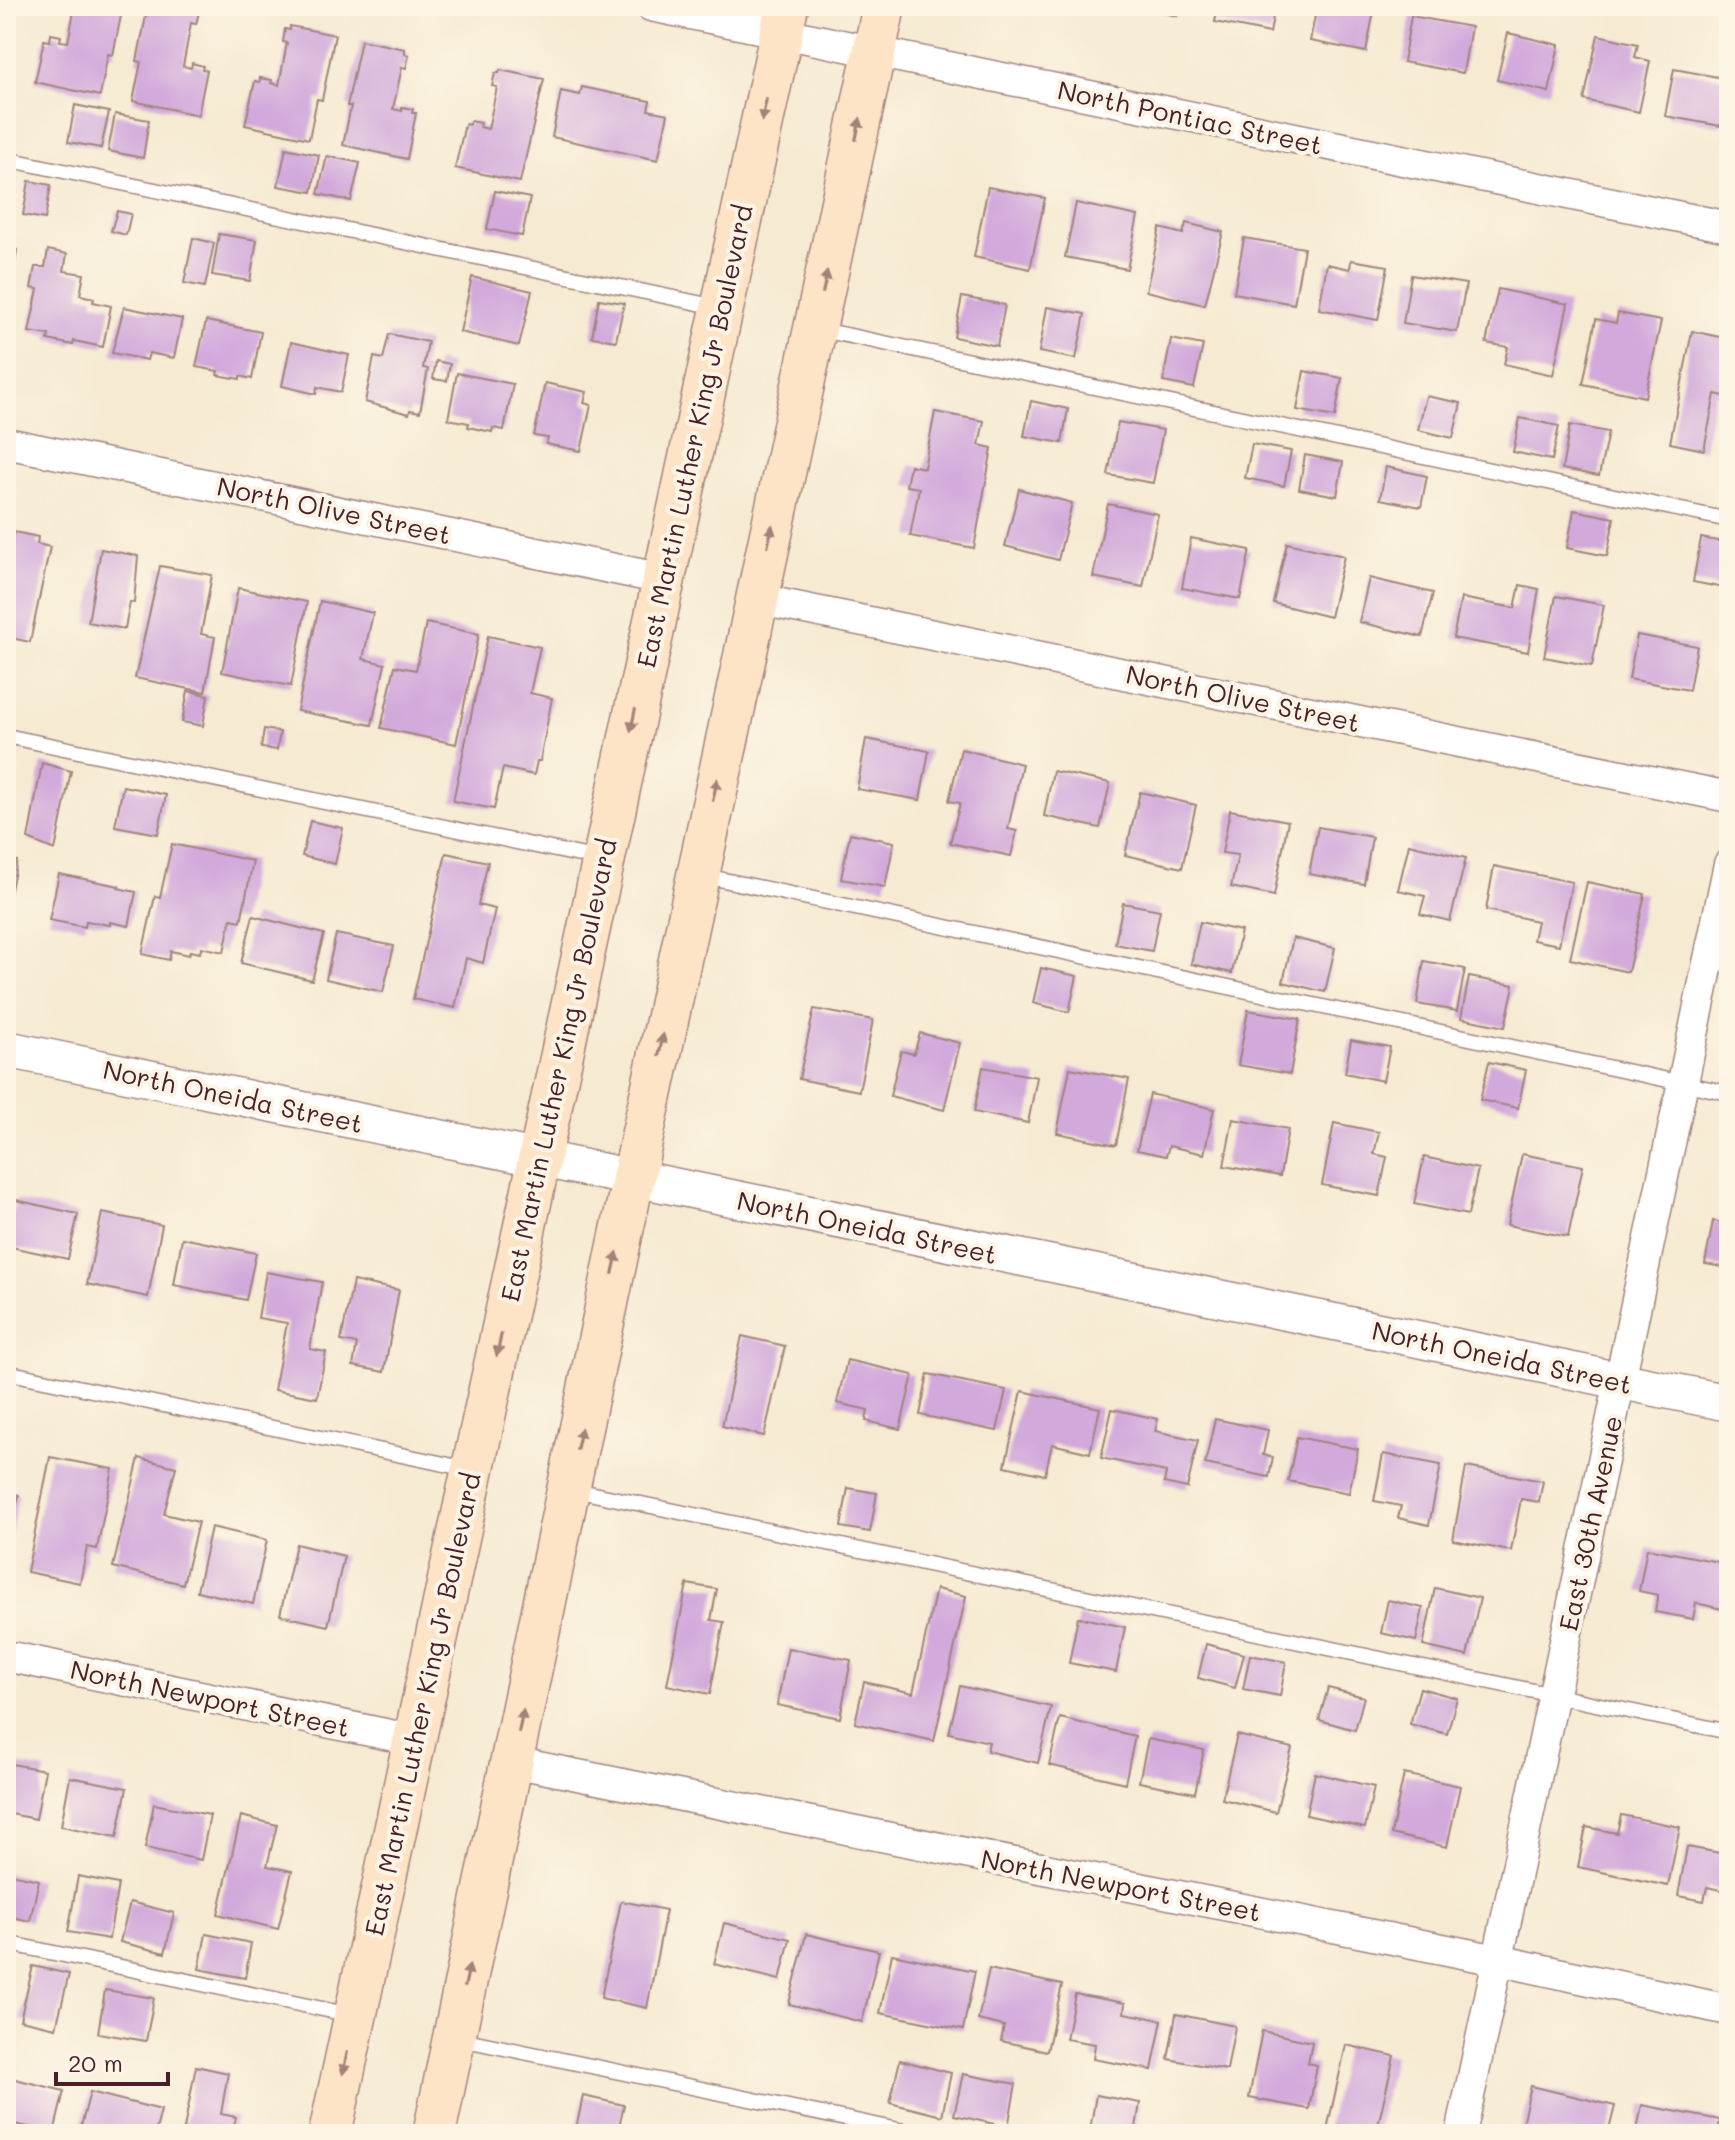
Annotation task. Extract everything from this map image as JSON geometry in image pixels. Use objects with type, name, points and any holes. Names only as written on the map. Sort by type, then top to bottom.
[{"type":"main road","points":[[434,2134],[697,874],[884,6]]},
{"type":"main road","name":"East Martin Luther King Jr Boulevard","points":[[330,2134],[784,20]]},
{"type":"street","name":"North Pontiac Street","points":[[651,6],[784,20],[874,54],[1729,227]]},
{"type":"street","name":"North Olive Street","points":[[6,443],[663,579]]},
{"type":"street","name":"North Olive Street","points":[[756,599],[1729,797]]},
{"type":"street","name":"East 30th Avenue","points":[[1461,2134],[1729,864]]},
{"type":"street","name":"North Oneida Street","points":[[6,1049],[1729,1403]]},
{"type":"street","name":"North Newport Street","points":[[6,1656],[414,1740]]},
{"type":"street","name":"North Newport Street","points":[[513,1762],[1497,1960],[1729,2010]]},
{"type":"lane","points":[[6,159],[721,308]]},
{"type":"lane","points":[[815,328],[1729,520]]},
{"type":"lane","points":[[6,736],[603,859]]},
{"type":"lane","points":[[697,874],[1729,1093]]},
{"type":"lane","points":[[6,1372],[473,1470]]},
{"type":"lane","points":[[569,1489],[1729,1732]]},
{"type":"lane","points":[[6,1943],[355,2016]]},
{"type":"lane","points":[[454,2038],[918,2134]]},
{"type":"building","points":[[75,6],[123,6],[113,55],[108,54],[100,96],[35,82],[44,40],[50,41],[51,34],[61,36],[60,41],[68,42]]},
{"type":"building","points":[[148,6],[195,6],[194,11],[199,12],[196,24],[191,23],[183,66],[191,68],[192,63],[207,70],[198,115],[133,101]]},
{"type":"building","points":[[1135,6],[1179,6],[1177,16]]},
{"type":"building","points":[[1218,6],[1275,6],[1270,33],[1215,22]]},
{"type":"building","points":[[1317,6],[1375,6],[1366,52],[1310,41]]},
{"type":"building","points":[[1411,16],[1471,27],[1463,73],[1403,62]]},
{"type":"building","points":[[290,26],[335,35],[322,100],[317,99],[309,139],[245,125],[255,81],[260,82],[260,78],[272,80],[271,83],[279,85],[287,43],[283,42],[285,29],[290,30]]},
{"type":"building","points":[[1508,33],[1559,45],[1549,92],[1497,80]]},
{"type":"building","points":[[1598,35],[1638,44],[1635,57],[1650,61],[1639,112],[1584,100]]},
{"type":"building","points":[[361,40],[405,49],[405,54],[409,55],[406,68],[402,67],[393,109],[402,111],[402,107],[413,109],[412,113],[416,113],[407,159],[343,145],[351,106],[347,106]]},
{"type":"building","points":[[1674,69],[1729,79],[1721,126],[1665,116]]},
{"type":"building","points":[[500,70],[544,79],[520,182],[455,168],[465,124],[469,125],[470,121],[481,123],[480,127],[488,129],[497,87],[492,86],[495,73]]},
{"type":"building","points":[[582,87],[650,101],[648,110],[668,114],[658,160],[552,137],[561,91],[580,95]]},
{"type":"building","points":[[75,105],[109,112],[101,148],[68,142]]},
{"type":"building","points":[[115,114],[149,120],[143,158],[108,151]]},
{"type":"building","points":[[286,148],[319,155],[312,192],[278,186]]},
{"type":"building","points":[[327,156],[360,163],[351,201],[318,194]]},
{"type":"building","points":[[29,181],[51,185],[45,219],[23,215]]},
{"type":"building","points":[[988,187],[1045,198],[1030,269],[974,257]]},
{"type":"building","points":[[495,191],[530,198],[522,236],[487,229]]},
{"type":"building","points":[[1076,203],[1138,216],[1127,269],[1065,257]]},
{"type":"building","points":[[117,211],[131,214],[126,235],[111,231]]},
{"type":"building","points":[[1186,223],[1223,232],[1205,305],[1146,291],[1160,228],[1183,234]]},
{"type":"building","points":[[219,234],[257,240],[250,281],[212,275]]},
{"type":"building","points":[[193,238],[214,243],[205,287],[184,283]]},
{"type":"building","points":[[1244,238],[1304,248],[1294,304],[1234,293]]},
{"type":"building","points":[[6,249],[17,250],[10,294],[6,293]]},
{"type":"building","points":[[48,250],[67,254],[64,271],[84,274],[80,295],[111,306],[103,347],[48,340],[49,335],[29,332],[38,289],[31,288],[35,267],[45,267]]},
{"type":"building","points":[[1351,260],[1388,266],[1378,320],[1319,309],[1327,264],[1350,269]]},
{"type":"building","points":[[1411,275],[1466,284],[1457,332],[1403,323]]},
{"type":"building","points":[[472,277],[532,291],[519,346],[460,332]]},
{"type":"building","points":[[1498,289],[1568,304],[1553,375],[1504,364],[1508,347],[1486,343]]},
{"type":"building","points":[[962,297],[1005,305],[997,346],[954,337]]},
{"type":"building","points":[[599,299],[624,303],[616,341],[592,337]]},
{"type":"building","points":[[124,307],[182,319],[174,358],[149,353],[147,360],[112,353]]},
{"type":"building","points":[[1047,307],[1085,314],[1076,359],[1039,352]]},
{"type":"building","points":[[1618,313],[1661,321],[1645,397],[1583,384],[1596,319],[1616,323]]},
{"type":"building","points":[[206,321],[261,332],[252,379],[217,375],[218,371],[196,367]]},
{"type":"building","points":[[1692,331],[1729,339],[1729,397],[1715,394],[1704,450],[1670,443]]},
{"type":"building","points":[[389,334],[428,342],[423,368],[428,369],[420,412],[410,410],[409,414],[365,402],[374,357],[383,359]]},
{"type":"building","points":[[1171,339],[1203,345],[1194,388],[1163,382]]},
{"type":"building","points":[[291,342],[349,355],[341,392],[317,387],[316,394],[282,386]]},
{"type":"building","points":[[436,361],[450,364],[447,381],[433,379]]},
{"type":"building","points":[[1304,371],[1342,378],[1335,417],[1297,410]]},
{"type":"building","points":[[457,373],[513,384],[504,430],[493,428],[492,432],[448,419]]},
{"type":"building","points":[[545,383],[587,392],[584,403],[591,405],[581,451],[546,444],[548,438],[534,436]]},
{"type":"building","points":[[1426,396],[1461,403],[1453,438],[1418,430]]},
{"type":"building","points":[[1031,401],[1068,409],[1062,443],[1024,436]]},
{"type":"building","points":[[935,412],[984,421],[979,445],[992,448],[974,548],[910,536],[919,488],[906,486],[910,465],[924,468]]},
{"type":"building","points":[[1520,418],[1559,426],[1552,460],[1513,452]]},
{"type":"building","points":[[1118,422],[1163,430],[1153,483],[1108,475]]},
{"type":"building","points":[[1570,425],[1608,432],[1599,476],[1562,469]]},
{"type":"building","points":[[1252,444],[1291,451],[1284,486],[1245,478]]},
{"type":"building","points":[[1305,455],[1343,462],[1337,496],[1299,489]]},
{"type":"building","points":[[1386,467],[1427,476],[1421,507],[1380,499]]},
{"type":"building","points":[[1019,489],[1072,503],[1058,560],[1005,546]]},
{"type":"building","points":[[1108,504],[1158,514],[1143,587],[1093,577]]},
{"type":"building","points":[[1574,510],[1614,518],[1607,556],[1567,548]]},
{"type":"building","points":[[14,532],[38,537],[37,544],[50,547],[30,642],[6,637],[6,538],[12,539]]},
{"type":"building","points":[[1191,538],[1250,550],[1240,599],[1182,588]]},
{"type":"building","points":[[1701,538],[1729,543],[1729,589],[1693,582]]},
{"type":"building","points":[[1287,543],[1344,556],[1330,617],[1273,603]]},
{"type":"building","points":[[101,549],[138,556],[134,603],[130,602],[125,629],[88,622]]},
{"type":"building","points":[[160,566],[212,575],[201,634],[215,637],[205,692],[135,678]]},
{"type":"building","points":[[1369,578],[1433,593],[1422,637],[1359,622]]},
{"type":"building","points":[[1520,585],[1539,589],[1528,652],[1453,638],[1461,598],[1515,608]]},
{"type":"building","points":[[238,588],[307,602],[291,686],[222,672]]},
{"type":"building","points":[[1556,596],[1604,605],[1592,666],[1544,657]]},
{"type":"building","points":[[320,601],[373,613],[363,659],[385,664],[372,725],[297,711]]},
{"type":"building","points":[[426,623],[479,634],[456,744],[381,728],[395,666],[416,670]]},
{"type":"building","points":[[1637,635],[1697,646],[1689,690],[1629,679]]},
{"type":"building","points":[[488,636],[540,647],[530,693],[552,698],[540,761],[537,761],[534,775],[503,768],[494,809],[453,801]]},
{"type":"building","points":[[188,691],[208,695],[203,726],[182,722]]},
{"type":"building","points":[[264,729],[280,732],[277,750],[261,748]]},
{"type":"building","points":[[866,739],[929,751],[920,800],[857,789]]},
{"type":"building","points":[[961,749],[1022,764],[1008,829],[1017,831],[1011,856],[950,843],[960,803],[949,801]]},
{"type":"building","points":[[42,763],[71,771],[55,850],[28,839]]},
{"type":"building","points":[[1053,771],[1110,783],[1100,828],[1044,816]]},
{"type":"building","points":[[123,786],[166,795],[158,834],[115,826]]},
{"type":"building","points":[[1140,792],[1196,805],[1182,868],[1125,855]]},
{"type":"building","points":[[1230,810],[1288,821],[1274,896],[1231,887],[1238,855],[1222,853]]},
{"type":"building","points":[[310,821],[343,828],[335,864],[302,856]]},
{"type":"building","points":[[1318,827],[1372,837],[1364,884],[1309,874]]},
{"type":"building","points":[[850,833],[894,842],[885,887],[841,879]]},
{"type":"building","points":[[172,844],[253,861],[241,921],[231,919],[224,952],[201,947],[200,953],[190,951],[189,955],[171,951],[169,960],[142,954],[155,896],[160,897]]},
{"type":"building","points":[[1409,844],[1466,858],[1450,921],[1420,914],[1425,896],[1398,890]]},
{"type":"building","points":[[446,853],[488,862],[478,905],[495,909],[483,963],[466,958],[455,1008],[413,999]]},
{"type":"building","points":[[6,859],[17,861],[7,908],[6,908]]},
{"type":"building","points":[[1494,866],[1572,882],[1559,945],[1533,940],[1537,921],[1486,910]]},
{"type":"building","points":[[59,874],[136,892],[129,926],[86,921],[85,927],[49,920]]},
{"type":"building","points":[[1587,882],[1645,894],[1628,972],[1570,959]]},
{"type":"building","points":[[1123,903],[1160,910],[1152,951],[1115,944]]},
{"type":"building","points":[[253,916],[324,934],[312,980],[241,963]]},
{"type":"building","points":[[1200,922],[1241,931],[1232,973],[1191,964]]},
{"type":"building","points":[[336,934],[394,946],[383,992],[326,979]]},
{"type":"building","points":[[1293,938],[1335,948],[1325,992],[1283,982]]},
{"type":"building","points":[[1424,961],[1465,969],[1457,1011],[1417,1004]]},
{"type":"building","points":[[1041,968],[1077,976],[1069,1012],[1033,1003]]},
{"type":"building","points":[[1469,977],[1514,985],[1505,1027],[1461,1018]]},
{"type":"building","points":[[814,1009],[873,1020],[859,1091],[799,1079]]},
{"type":"building","points":[[1248,1010],[1300,1019],[1290,1074],[1238,1065]]},
{"type":"building","points":[[920,1033],[960,1043],[944,1110],[890,1096],[901,1051],[914,1054]]},
{"type":"building","points":[[1351,1040],[1390,1047],[1383,1081],[1345,1073]]},
{"type":"building","points":[[1489,1062],[1526,1070],[1518,1108],[1480,1100]]},
{"type":"building","points":[[983,1067],[1037,1077],[1028,1123],[974,1112]]},
{"type":"building","points":[[1070,1068],[1129,1079],[1116,1145],[1057,1133]]},
{"type":"building","points":[[1150,1094],[1214,1109],[1204,1154],[1169,1146],[1166,1156],[1137,1150]]},
{"type":"building","points":[[1233,1119],[1288,1129],[1280,1176],[1224,1166]]},
{"type":"building","points":[[1334,1123],[1379,1132],[1374,1154],[1387,1157],[1379,1196],[1322,1185]]},
{"type":"building","points":[[1522,1154],[1583,1166],[1568,1237],[1507,1225]]},
{"type":"building","points":[[1424,1157],[1478,1169],[1468,1215],[1414,1204]]},
{"type":"building","points":[[16,1200],[78,1214],[68,1259],[6,1246]]},
{"type":"building","points":[[102,1213],[162,1225],[148,1297],[87,1284]]},
{"type":"building","points":[[1713,1221],[1729,1224],[1729,1268],[1705,1264]]},
{"type":"building","points":[[182,1238],[256,1253],[246,1300],[174,1285]]},
{"type":"building","points":[[266,1272],[322,1282],[310,1349],[326,1352],[317,1398],[274,1390],[287,1323],[258,1318]]},
{"type":"building","points":[[353,1281],[399,1290],[384,1372],[353,1366],[357,1344],[341,1341]]},
{"type":"building","points":[[742,1336],[785,1346],[764,1436],[722,1426]]},
{"type":"building","points":[[847,1360],[913,1375],[900,1429],[866,1421],[868,1410],[837,1403]]},
{"type":"building","points":[[928,1374],[1006,1390],[997,1431],[920,1415]]},
{"type":"building","points":[[1022,1391],[1100,1408],[1090,1453],[1052,1444],[1045,1475],[1005,1466]]},
{"type":"building","points":[[1112,1409],[1158,1419],[1155,1431],[1198,1440],[1187,1488],[1164,1483],[1166,1472],[1101,1458]]},
{"type":"building","points":[[1215,1419],[1268,1430],[1263,1455],[1273,1457],[1269,1477],[1205,1464]]},
{"type":"building","points":[[1297,1437],[1358,1449],[1349,1493],[1288,1481]]},
{"type":"building","points":[[1383,1454],[1441,1465],[1429,1525],[1398,1518],[1401,1506],[1374,1501]]},
{"type":"building","points":[[50,1457],[113,1469],[97,1549],[87,1547],[80,1583],[27,1572]]},
{"type":"building","points":[[139,1458],[176,1467],[164,1514],[198,1522],[183,1584],[113,1567]]},
{"type":"building","points":[[1466,1467],[1543,1481],[1539,1502],[1521,1499],[1511,1551],[1453,1540]]},
{"type":"building","points":[[848,1488],[877,1493],[870,1532],[841,1527]]},
{"type":"building","points":[[6,1492],[19,1495],[7,1550],[6,1550]]},
{"type":"building","points":[[211,1527],[267,1540],[253,1604],[197,1591]]},
{"type":"building","points":[[296,1544],[344,1556],[328,1626],[280,1615]]},
{"type":"building","points":[[1647,1548],[1729,1564],[1722,1609],[1696,1603],[1693,1619],[1655,1612],[1658,1595],[1639,1591]]},
{"type":"building","points":[[687,1584],[717,1589],[711,1620],[724,1622],[710,1694],[667,1685]]},
{"type":"building","points":[[1435,1588],[1480,1598],[1467,1656],[1423,1646]]},
{"type":"building","points":[[936,1589],[966,1596],[934,1741],[855,1723],[864,1682],[913,1693]]},
{"type":"building","points":[[1388,1600],[1423,1608],[1416,1641],[1381,1633]]},
{"type":"building","points":[[1078,1617],[1125,1627],[1116,1672],[1069,1663]]},
{"type":"building","points":[[1206,1644],[1244,1654],[1235,1688],[1198,1678]]},
{"type":"building","points":[[788,1648],[851,1660],[840,1718],[777,1705]]},
{"type":"building","points":[[1250,1655],[1286,1662],[1280,1696],[1243,1689]]},
{"type":"building","points":[[960,1686],[1051,1707],[1038,1763],[987,1751],[989,1742],[949,1733]]},
{"type":"building","points":[[1328,1688],[1364,1697],[1355,1730],[1319,1720]]},
{"type":"building","points":[[1420,1688],[1457,1698],[1447,1734],[1410,1724]]},
{"type":"building","points":[[1060,1718],[1135,1736],[1125,1783],[1049,1765]]},
{"type":"building","points":[[1237,1735],[1292,1748],[1276,1812],[1222,1799]]},
{"type":"building","points":[[1148,1739],[1204,1750],[1195,1793],[1139,1782]]},
{"type":"building","points":[[6,1763],[45,1770],[36,1819],[6,1813]]},
{"type":"building","points":[[1315,1773],[1374,1787],[1365,1828],[1306,1815]]},
{"type":"building","points":[[1404,1774],[1460,1786],[1447,1847],[1391,1834]]},
{"type":"building","points":[[70,1777],[127,1788],[117,1837],[61,1826]]},
{"type":"building","points":[[154,1804],[210,1815],[201,1860],[145,1848]]},
{"type":"building","points":[[1621,1815],[1680,1827],[1668,1886],[1578,1867],[1586,1827],[1617,1833]]},
{"type":"building","points":[[241,1816],[277,1825],[267,1866],[292,1871],[278,1929],[218,1914]]},
{"type":"building","points":[[1723,1838],[1729,1839],[1729,1892],[1707,1887],[1704,1901],[1678,1896],[1687,1847],[1720,1853]]},
{"type":"building","points":[[6,1873],[39,1880],[30,1921],[6,1916]]},
{"type":"building","points":[[78,1876],[118,1884],[109,1939],[68,1932]]},
{"type":"building","points":[[621,1901],[666,1910],[647,2008],[601,1998]]},
{"type":"building","points":[[130,1902],[174,1913],[165,1953],[120,1942]]},
{"type":"building","points":[[724,1923],[790,1939],[780,1980],[714,1964]]},
{"type":"building","points":[[206,1934],[251,1943],[245,1978],[199,1969]]},
{"type":"building","points":[[806,1934],[879,1951],[862,2022],[789,2004]]},
{"type":"building","points":[[892,1954],[975,1971],[963,2030],[880,2013]]},
{"type":"building","points":[[33,1966],[69,1974],[56,2028],[20,2020]]},
{"type":"building","points":[[989,1969],[1062,1985],[1047,2051],[1001,2041],[1004,2026],[978,2020]]},
{"type":"building","points":[[105,1990],[154,1998],[146,2041],[98,2033]]},
{"type":"building","points":[[1075,1994],[1125,2003],[1124,2013],[1162,2020],[1152,2070],[1093,2059],[1095,2044],[1066,2039]]},
{"type":"building","points":[[1176,2014],[1235,2026],[1227,2070],[1168,2059]]},
{"type":"building","points":[[1262,2031],[1312,2042],[1308,2063],[1317,2065],[1309,2109],[1249,2098]]},
{"type":"building","points":[[1346,2045],[1394,2056],[1376,2134],[1326,2134]]},
{"type":"building","points":[[900,2060],[951,2073],[942,2116],[890,2103]]},
{"type":"building","points":[[196,2066],[228,2073],[221,2114],[236,2117],[232,2134],[183,2134]]},
{"type":"building","points":[[963,2074],[1016,2084],[1008,2127],[954,2115]]},
{"type":"building","points":[[7,2077],[64,2091],[54,2133],[6,2122]]},
{"type":"building","points":[[1531,2086],[1615,2106],[1608,2134],[1520,2132]]},
{"type":"building","points":[[90,2092],[161,2110],[155,2134],[79,2134]]},
{"type":"building","points":[[1096,2095],[1140,2103],[1135,2134],[1090,2130]]},
{"type":"building","points":[[583,2096],[624,2105],[617,2134],[575,2134]]},
{"type":"building","points":[[1642,2105],[1720,2120],[1717,2134],[1636,2134]]}]
